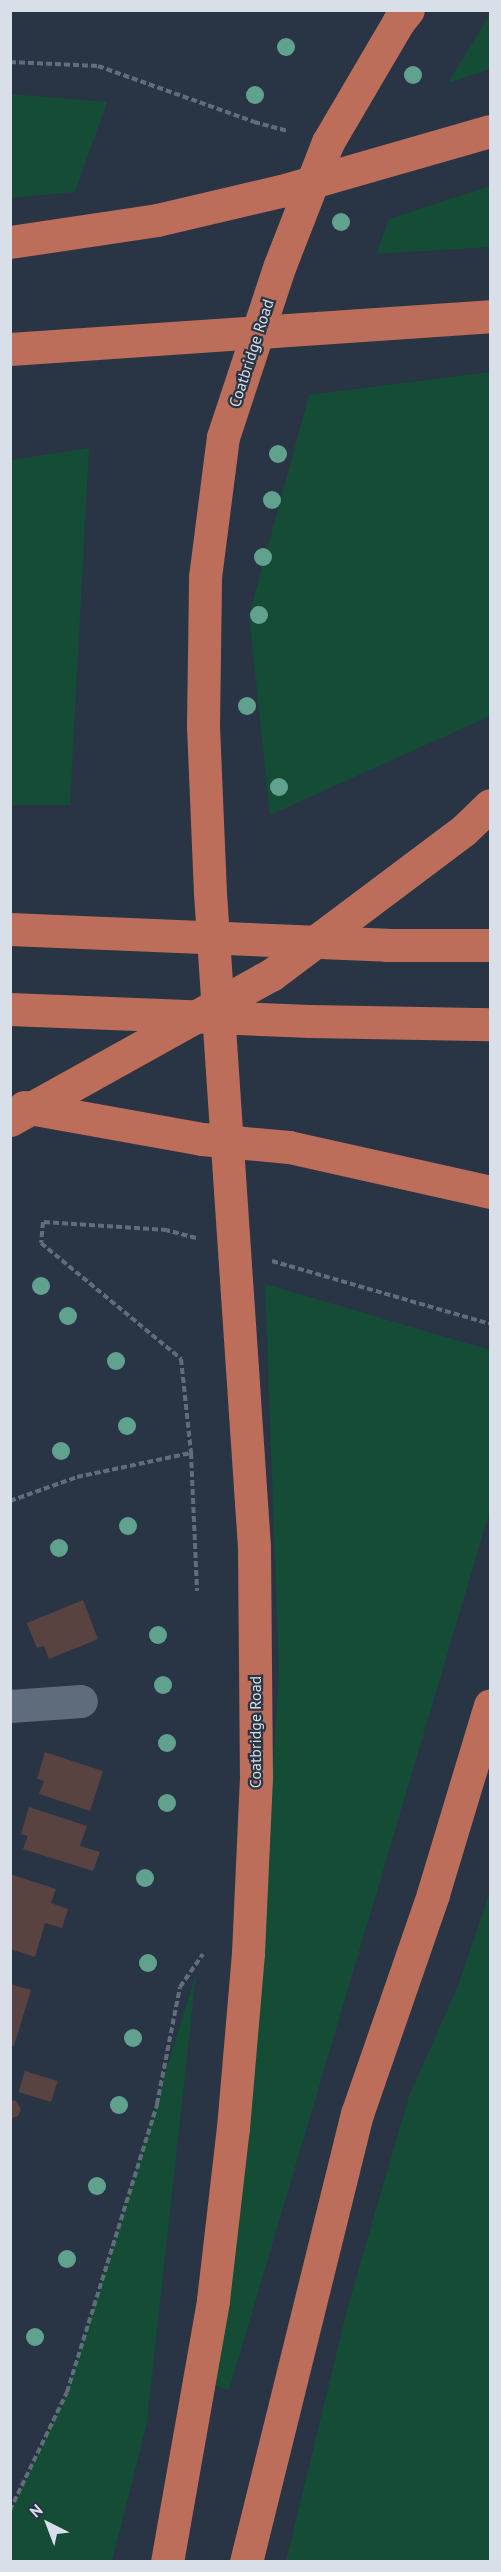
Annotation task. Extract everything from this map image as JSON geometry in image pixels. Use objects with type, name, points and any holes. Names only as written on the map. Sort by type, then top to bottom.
[{"type":"highway","name":"Coatbridge Road","points":[[167,2562],[213,2300],[233,2128],[248,1953],[256,1779],[254,1547],[210,894],[203,726],[205,577],[223,436],[280,265],[328,142],[399,21],[408,10]]},
{"type":"highway","points":[[10,242],[157,220],[281,191],[490,132]]},
{"type":"highway","points":[[23,349],[490,316]]},
{"type":"highway","points":[[10,1120],[271,975],[463,831],[490,805]]},
{"type":"highway","points":[[10,929],[387,945],[490,945]]},
{"type":"highway","points":[[10,1009],[310,1022],[490,1024]]},
{"type":"highway","points":[[10,1104],[202,1139],[289,1147],[490,1192]]},
{"type":"highway","points":[[246,2562],[357,2114],[436,1883],[490,1705]]},
{"type":"street","points":[[10,1706],[81,1701]]},
{"type":"path","points":[[10,62],[98,66],[254,122],[286,131]]},
{"type":"path","points":[[181,1359],[191,1453],[197,1591]]},
{"type":"path","points":[[10,1500],[77,1477],[191,1453]]},
{"type":"path","points":[[10,2510],[67,2391],[157,2104],[180,1988],[203,1954]]},
{"type":"green space","points":[[490,14],[490,69],[448,83]]},
{"type":"green space","points":[[10,94],[107,102],[75,192],[11,198]]},
{"type":"green space","points":[[490,186],[490,247],[376,254],[389,219]]},
{"type":"green space","points":[[490,372],[490,716],[270,815],[249,616],[309,395]]},
{"type":"green space","points":[[89,448],[70,805],[11,805],[11,460]]},
{"type":"green space","points":[[265,1284],[490,1350],[490,1510],[229,2390],[210,2384],[248,2150],[279,1673]]},
{"type":"green space","points":[[490,1892],[490,2561],[286,2561],[348,2306],[409,2096],[458,1986]]},
{"type":"green space","points":[[196,1974],[147,2422],[112,2561],[11,2561],[11,2510],[67,2391]]},
{"type":"building","points":[[83,1600],[98,1639],[49,1659],[44,1646],[37,1648],[27,1623]]},
{"type":"building","points":[[45,1752],[103,1771],[90,1811],[39,1794],[44,1781],[37,1779]]},
{"type":"building","points":[[29,1807],[87,1826],[80,1846],[100,1852],[93,1871],[23,1849],[28,1836],[21,1834]]},
{"type":"building","points":[[10,1874],[56,1889],[51,1903],[68,1909],[62,1928],[45,1923],[35,1957],[10,1949]]},
{"type":"building","points":[[10,1984],[31,1990],[14,2046],[10,2045]]},
{"type":"building","points":[[25,2071],[58,2081],[51,2102],[19,2092]]},
{"type":"building","points":[[10,2100],[16,2101],[21,2109],[18,2116],[10,2119]]}]
